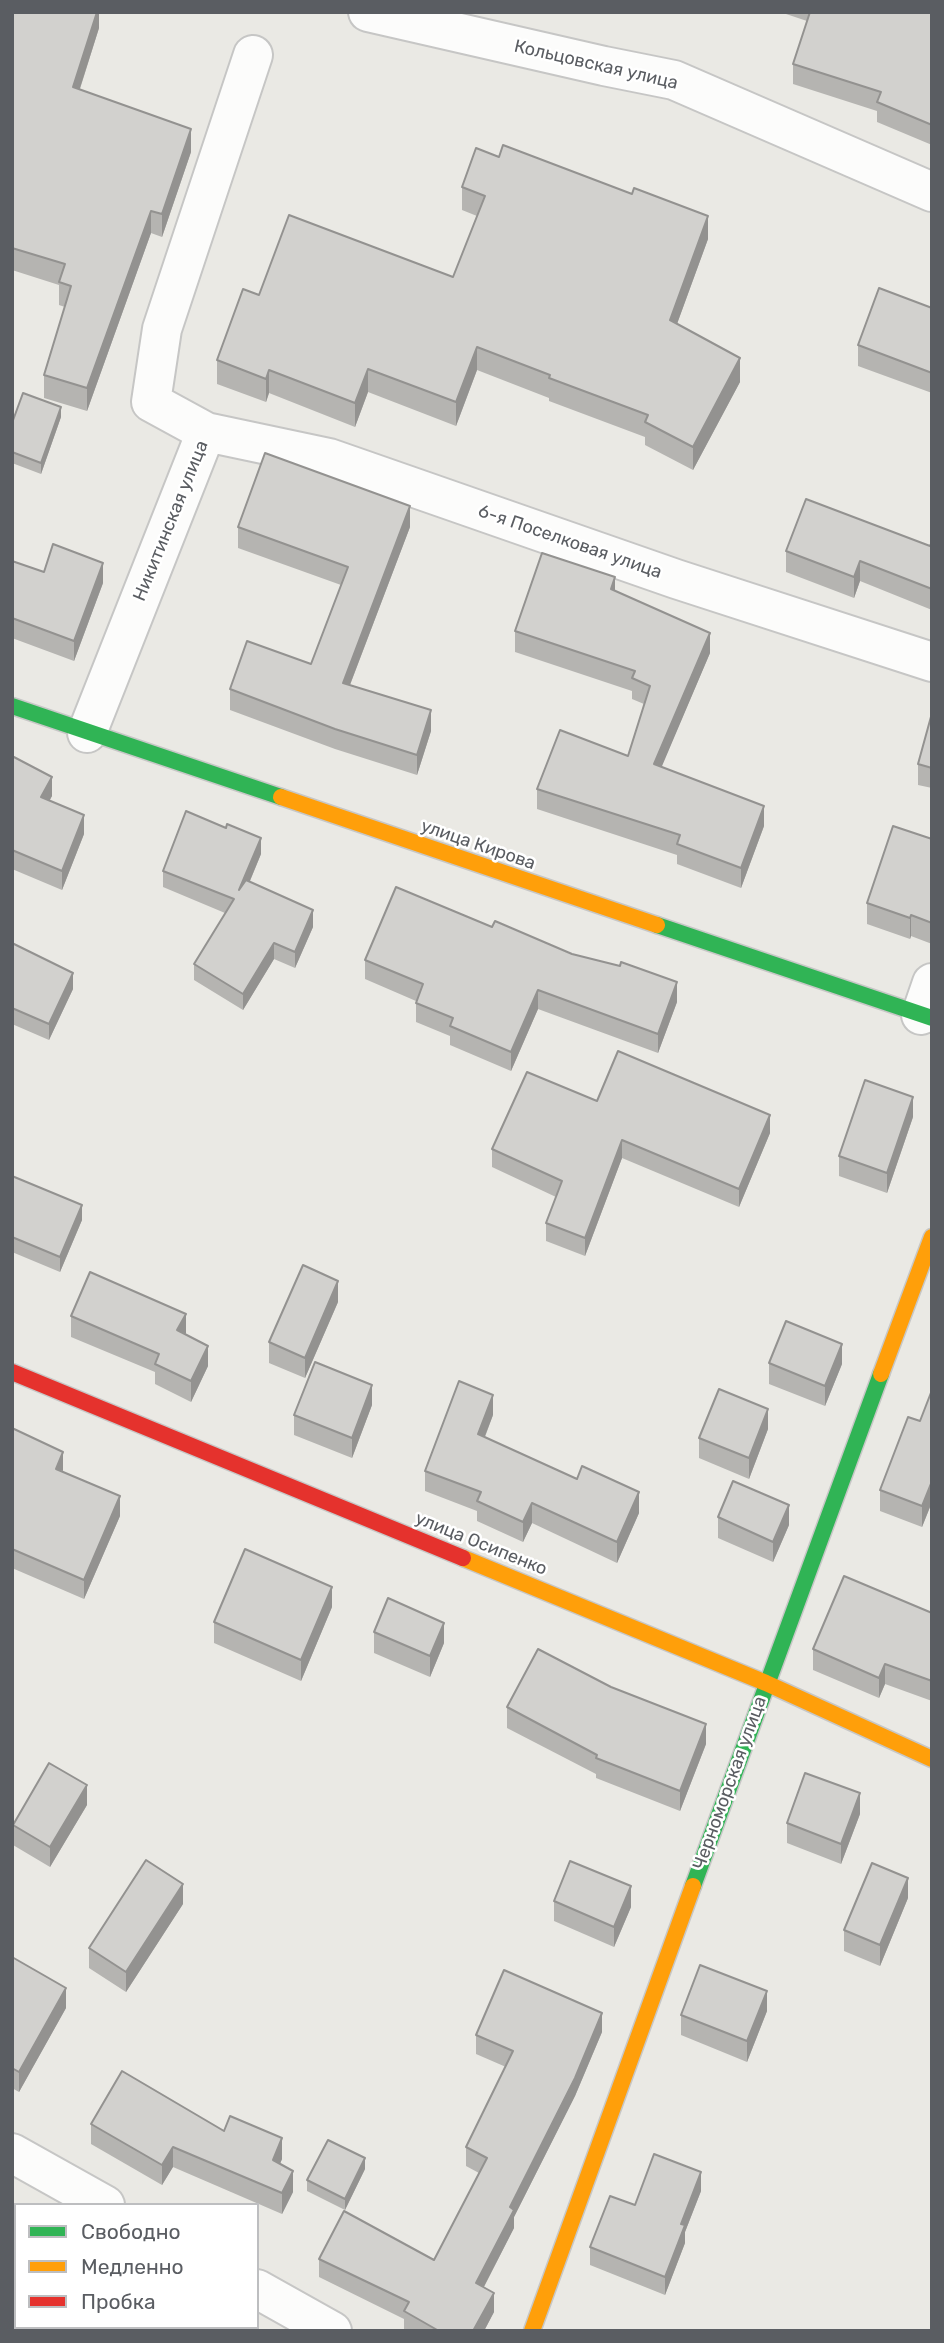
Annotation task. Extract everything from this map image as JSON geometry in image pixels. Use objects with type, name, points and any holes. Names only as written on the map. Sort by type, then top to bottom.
[{"type":"street","name":"Кольцовская улица","points":[[368,12],[674,80],[932,192]]},
{"type":"street","name":"Никитинская улица","points":[[87,733],[206,432],[151,402],[162,329],[253,55]]},
{"type":"street","name":"6-я Поселковая улица","points":[[206,432],[329,458],[676,579],[932,662]]},
{"type":"street","name":"улица Кирова","points":[[12,706],[87,733],[928,1005]]},
{"type":"street","name":"Черноморская улица","points":[[532,2331],[766,1683],[932,1237]]},
{"type":"street","name":"улица Осипенко","points":[[12,1372],[766,1683],[932,1759]]},
{"type":"street","points":[[12,2153],[101,2203]]},
{"type":"street","points":[[259,2290],[332,2331]]},
{"type":"building","points":[[12,12],[97,12],[73,87],[191,129],[162,214],[151,211],[87,388],[44,375],[71,286],[59,282],[65,264],[12,248]]},
{"type":"building","points":[[810,12],[932,12],[932,125],[877,102],[881,92],[793,64]]},
{"type":"building","points":[[503,145],[632,194],[634,188],[708,216],[670,320],[740,358],[693,447],[645,422],[648,415],[549,378],[550,375],[477,347],[456,402],[368,369],[355,403],[269,370],[266,379],[217,360],[243,289],[259,295],[289,215],[453,277],[485,196],[462,187],[476,148],[499,157]]},
{"type":"building","points":[[879,288],[932,308],[932,373],[858,345]]},
{"type":"building","points":[[23,393],[61,407],[41,463],[12,452],[12,423]]},
{"type":"building","points":[[265,453],[410,506],[343,683],[431,710],[417,755],[335,729],[230,689],[247,641],[311,664],[348,567],[238,527]]},
{"type":"building","points":[[806,499],[930,546],[932,542],[932,589],[860,561],[854,577],[786,551]]},
{"type":"building","points":[[53,544],[103,563],[74,641],[12,618],[12,561],[44,572]]},
{"type":"building","points":[[542,553],[615,577],[611,589],[710,633],[654,764],[764,806],[741,868],[677,844],[680,835],[537,789],[560,730],[628,756],[650,686],[632,678],[635,671],[515,631]]},
{"type":"building","points":[[932,713],[932,768],[918,764]]},
{"type":"building","points":[[12,756],[52,777],[41,797],[84,815],[62,871],[12,850]]},
{"type":"building","points":[[186,811],[226,828],[227,824],[261,838],[239,890],[246,880],[313,910],[295,952],[274,943],[243,994],[194,964],[234,899],[163,871]]},
{"type":"building","points":[[893,826],[932,839],[932,923],[867,903]]},
{"type":"building","points":[[396,887],[492,927],[495,921],[572,954],[620,966],[621,962],[677,982],[658,1034],[538,990],[511,1052],[450,1026],[453,1018],[416,1003],[423,984],[365,960]]},
{"type":"building","points":[[12,943],[73,973],[49,1024],[12,1008]]},
{"type":"building","points":[[618,1051],[770,1115],[739,1189],[622,1140],[585,1238],[546,1223],[562,1181],[492,1149],[527,1072],[597,1101]]},
{"type":"building","points":[[865,1080],[913,1097],[887,1173],[839,1156]]},
{"type":"building","points":[[12,1176],[82,1205],[60,1257],[12,1237]]},
{"type":"building","points":[[303,1265],[338,1281],[305,1358],[269,1342]]},
{"type":"building","points":[[90,1272],[186,1314],[177,1330],[208,1346],[191,1381],[155,1364],[159,1354],[71,1316]]},
{"type":"building","points":[[786,1321],[842,1344],[825,1386],[769,1363]]},
{"type":"building","points":[[315,1362],[372,1385],[352,1438],[294,1415]]},
{"type":"building","points":[[459,1381],[493,1395],[478,1434],[577,1479],[582,1466],[639,1492],[617,1542],[532,1503],[523,1522],[477,1501],[481,1492],[425,1471]]},
{"type":"building","points":[[719,1389],[768,1409],[749,1458],[699,1438]]},
{"type":"building","points":[[932,1390],[932,1481],[922,1506],[880,1490],[908,1417],[920,1421]]},
{"type":"building","points":[[12,1428],[63,1452],[56,1469],[120,1496],[84,1580],[12,1549]]},
{"type":"building","points":[[733,1481],[789,1505],[773,1542],[718,1517]]},
{"type":"building","points":[[245,1549],[332,1587],[301,1660],[214,1622]]},
{"type":"building","points":[[844,1576],[932,1613],[932,1681],[885,1664],[879,1678],[813,1649]]},
{"type":"building","points":[[388,1598],[444,1623],[430,1656],[374,1632]]},
{"type":"building","points":[[538,1649],[611,1687],[706,1724],[680,1791],[596,1758],[597,1755],[507,1707]]},
{"type":"building","points":[[49,1763],[87,1785],[50,1847],[13,1825]]},
{"type":"building","points":[[805,1773],[860,1793],[841,1844],[787,1823]]},
{"type":"building","points":[[146,1860],[183,1884],[126,1972],[89,1948]]},
{"type":"building","points":[[570,1861],[631,1886],[614,1927],[554,1901]]},
{"type":"building","points":[[872,1863],[908,1878],[880,1945],[844,1930]]},
{"type":"building","points":[[12,1957],[66,1988],[19,2072],[12,2068]]},
{"type":"building","points":[[700,1965],[767,1991],[747,2041],[681,2015]]},
{"type":"building","points":[[504,1970],[602,2013],[575,2078],[510,2207],[514,2210],[476,2283],[494,2293],[473,2331],[439,2331],[404,2311],[409,2302],[319,2259],[344,2211],[434,2260],[487,2158],[466,2147],[513,2051],[476,2035]]},
{"type":"building","points":[[122,2071],[224,2131],[230,2116],[282,2138],[273,2160],[293,2171],[282,2193],[173,2147],[162,2165],[91,2124]]},
{"type":"building","points":[[328,2140],[365,2158],[345,2199],[307,2180]]},
{"type":"building","points":[[654,2154],[701,2172],[665,2277],[590,2247],[610,2196],[635,2205]]},
{"type":"traffic: fast","points":[[12,706],[281,797]]},
{"type":"traffic: fast","points":[[657,925],[932,1018]]},
{"type":"traffic: fast","points":[[693,1886],[881,1374]]},
{"type":"traffic: slow","points":[[281,797],[657,925]]},
{"type":"traffic: slow","points":[[881,1374],[932,1237]]},
{"type":"traffic: slow","points":[[463,1558],[766,1683],[932,1759]]},
{"type":"traffic: slow","points":[[532,2331],[693,1886]]},
{"type":"traffic: jam","points":[[12,1372],[463,1558]]}]
